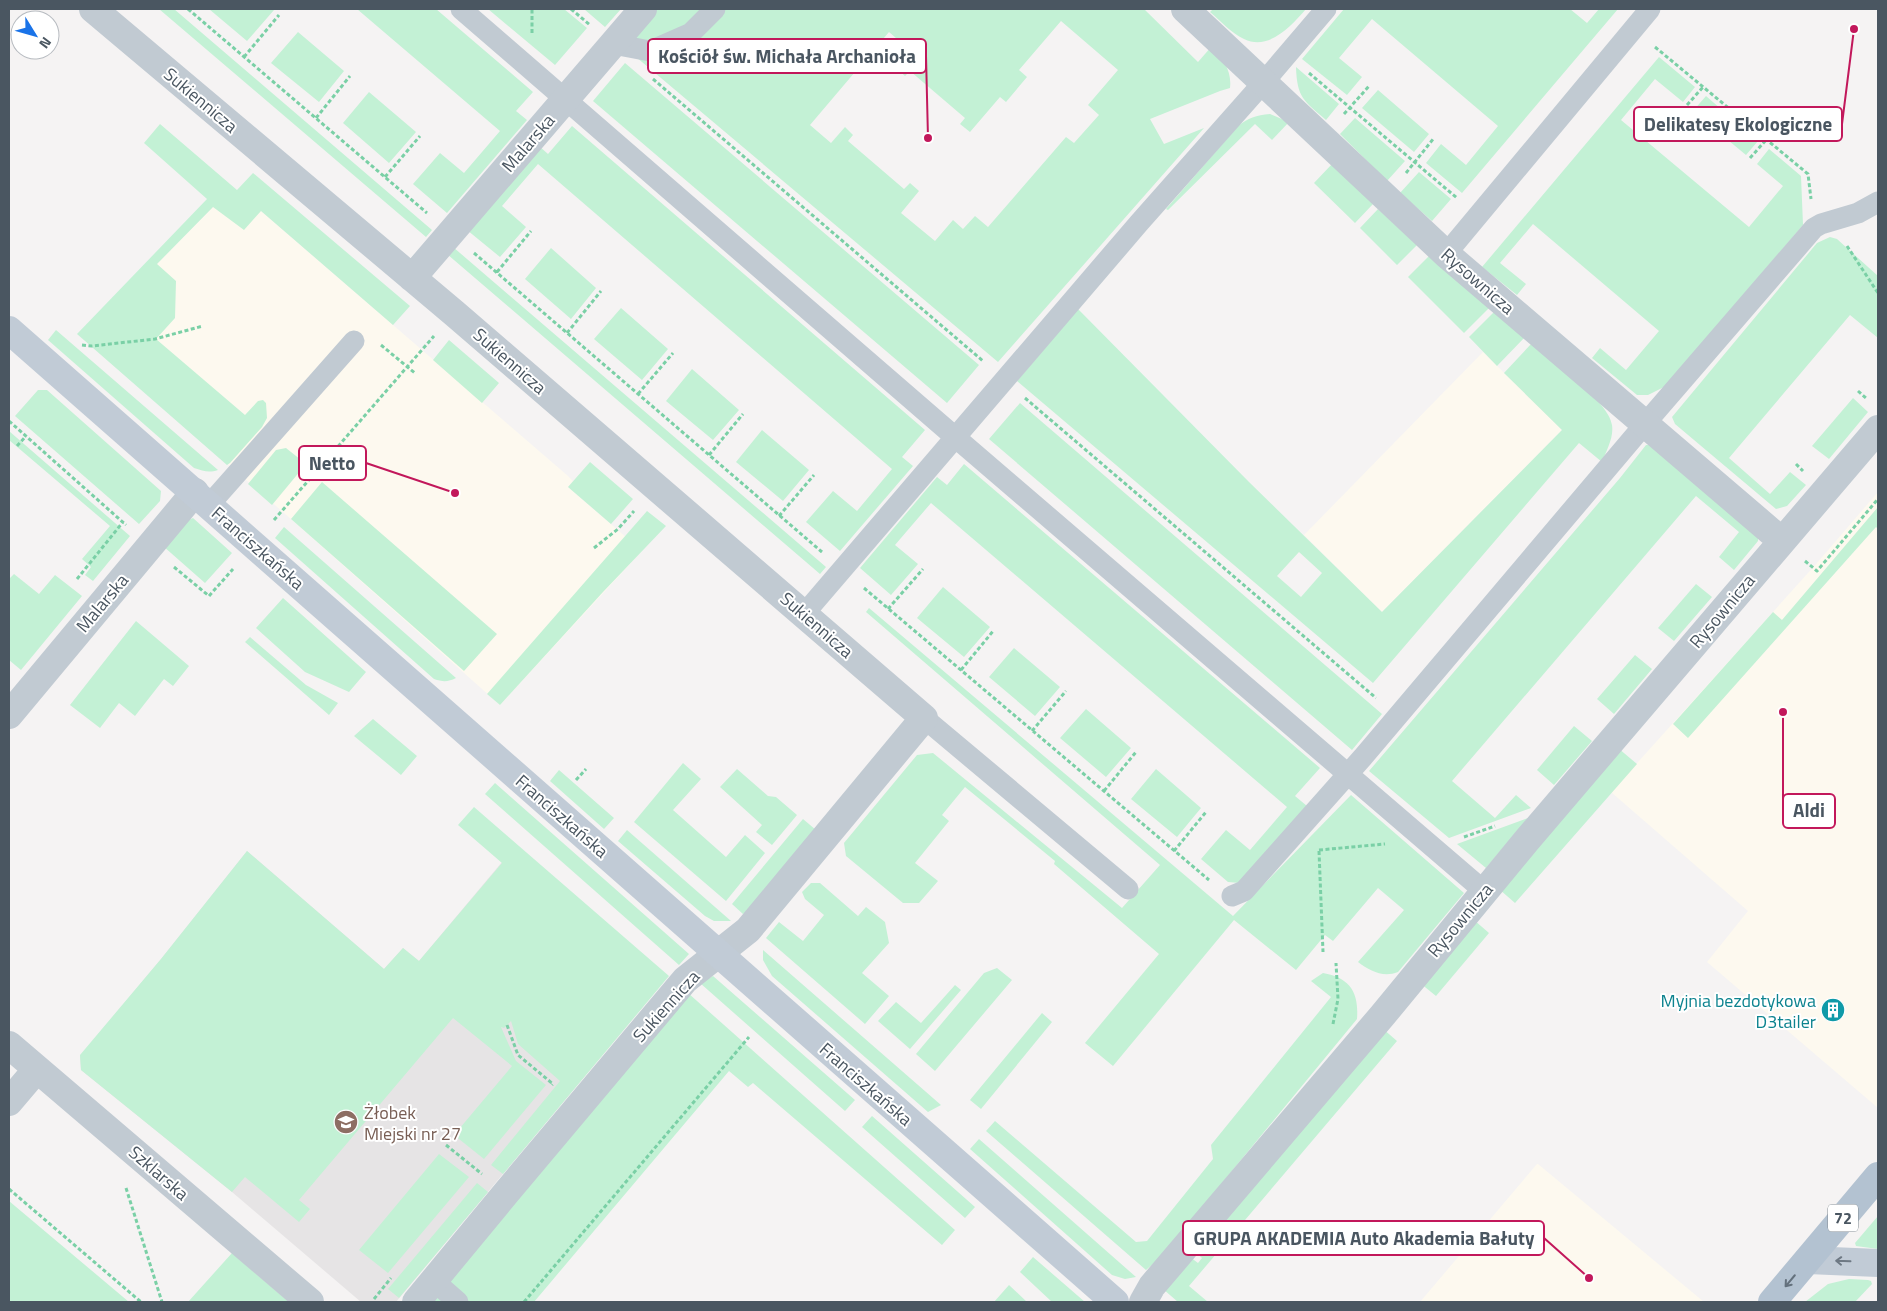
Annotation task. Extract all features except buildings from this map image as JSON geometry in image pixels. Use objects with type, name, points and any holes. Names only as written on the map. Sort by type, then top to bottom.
[{"type":"main road","name":"72","points":[[1772,1302],[1878,1176]]},
{"type":"street","name":"Sukiennicza","points":[[92,9],[412,278],[924,718],[748,930],[717,953],[686,980],[416,1302]]},
{"type":"street","name":"Malarska","points":[[412,278],[643,9]]},
{"type":"street","name":"Rysownicza","points":[[1185,9],[1446,254],[1782,541]]},
{"type":"street","name":"Franciszkańska","points":[[9,330],[255,544],[1115,1302]]},
{"type":"street","name":"Rysownicza","points":[[1142,1302],[1152,1286],[1386,1011],[1484,891],[1878,429]]},
{"type":"street","name":"Malarska","points":[[9,714],[149,546],[202,499]]},
{"type":"street","name":"Szklarska","points":[[9,1045],[310,1302]]},
{"type":"street","points":[[9,1102],[37,1069]]},
{"type":"street","points":[[1808,1260],[1878,1263]]},
{"type":"lane","points":[[461,9],[955,437],[1484,891]]},
{"type":"lane","points":[[613,44],[650,51],[692,33],[715,9]]},
{"type":"lane","points":[[804,614],[1139,223],[1326,9]]},
{"type":"lane","points":[[1446,254],[1650,9]]},
{"type":"lane","points":[[1232,896],[1244,891],[1348,774],[1644,425],[1822,224],[1858,213],[1878,202]]},
{"type":"lane","points":[[202,499],[354,341]]},
{"type":"lane","name":"Sukiennicza","points":[[924,718],[1128,889]]},
{"type":"lane","points":[[434,1281],[458,1302]]},
{"type":"path","points":[[188,9],[567,332],[842,570],[1222,892],[1232,896]]},
{"type":"path","points":[[244,57],[279,15]]},
{"type":"path","points":[[1633,29],[1808,174],[1822,224],[1878,293]]},
{"type":"path","points":[[1287,55],[1478,216]]},
{"type":"path","points":[[316,118],[350,76]]},
{"type":"path","points":[[1323,138],[1370,85]]},
{"type":"path","points":[[1687,105],[1703,87]]},
{"type":"path","points":[[385,177],[420,136]]},
{"type":"path","points":[[1386,197],[1434,138]]},
{"type":"path","points":[[1750,158],[1766,139]]},
{"type":"path","points":[[497,272],[531,231]]},
{"type":"path","points":[[567,332],[601,291]]},
{"type":"path","points":[[9,421],[149,546],[209,596],[454,314]]},
{"type":"path","points":[[82,345],[92,346],[156,339],[203,326]]},
{"type":"path","points":[[638,394],[673,353]]},
{"type":"path","points":[[408,366],[416,374]]},
{"type":"path","points":[[709,455],[743,414]]},
{"type":"path","points":[[17,446],[26,436]]},
{"type":"path","points":[[779,516],[814,474]]},
{"type":"path","points":[[594,548],[618,529],[655,486]]},
{"type":"path","points":[[1782,541],[1817,571],[1878,499]]},
{"type":"path","points":[[77,579],[123,522]]},
{"type":"path","points":[[888,609],[923,569]]},
{"type":"path","points":[[961,670],[994,630]]},
{"type":"path","points":[[1032,731],[1066,692]]},
{"type":"path","points":[[1104,791],[1136,752]]},
{"type":"path","points":[[576,780],[586,769]]},
{"type":"path","points":[[1174,851],[1206,812]]},
{"type":"path","points":[[1279,852],[1429,844],[1498,825]]},
{"type":"path","points":[[1319,850],[1323,952]]},
{"type":"path","points":[[506,1025],[518,1055],[553,1084],[547,1092]]},
{"type":"path","points":[[524,1302],[749,1037]]},
{"type":"path","points":[[446,1145],[506,1193]]},
{"type":"path","points":[[474,1179],[480,1172]]},
{"type":"path","points":[[125,1184],[162,1302]]},
{"type":"path","points":[[9,1189],[142,1302]]},
{"type":"path","points":[[374,1299],[393,1277]]},
{"type":"shaded area","points":[[214,206],[261,211],[568,476],[573,481],[568,487],[642,551],[500,705],[291,519],[86,341]]},
{"type":"shaded area","points":[[1483,352],[1562,430],[1382,612],[1304,535]]},
{"type":"shaded area","points":[[1878,492],[1878,1108],[1707,962],[1748,911],[1611,792],[1817,563]]},
{"type":"shaded area","name":"Żłobek Miejski nr 27","points":[[247,851],[384,969],[403,948],[419,961],[502,862],[653,994],[396,1302],[361,1302],[232,1192],[81,1070],[80,1056],[161,959]]},
{"type":"shaded area","points":[[1538,1164],[1704,1302],[1420,1302]]},
{"type":"green space","points":[[159,9],[174,9],[432,230],[426,237]]},
{"type":"green space","points":[[209,9],[272,9],[274,10],[247,41]]},
{"type":"green space","points":[[357,9],[436,9],[533,92],[516,111],[527,120],[447,213],[413,184],[440,153],[464,173],[500,131]]},
{"type":"green space","points":[[488,9],[564,9],[587,28],[555,65]]},
{"type":"green space","points":[[584,9],[621,9],[605,27]]},
{"type":"green space","points":[[655,9],[1144,9],[1198,62],[1212,46],[1228,70],[1230,88],[1150,119],[1164,144],[1204,128],[998,362],[623,46]],"holes":[[[1061,21],[1118,70],[1088,105],[1099,115],[1074,143],[1066,137],[988,227],[975,216],[963,229],[953,220],[935,241],[901,213],[919,191],[910,183],[904,189],[848,141],[853,135],[845,127],[831,143],[810,125],[889,32],[911,51],[896,68],[905,76],[910,71],[965,118],[960,124],[970,132],[1000,97],[1006,102],[1027,77],[1019,70]]]},
{"type":"green space","points":[[1213,9],[1306,9],[1294,23],[1279,35],[1262,42],[1253,42],[1244,39],[1230,30],[1210,12]]},
{"type":"green space","points":[[1344,9],[1570,9],[1587,23],[1599,9],[1618,9],[1462,193],[1426,163],[1441,144],[1466,165],[1498,126],[1372,19],[1339,58],[1362,77],[1347,95],[1302,59]]},
{"type":"green space","points":[[298,32],[344,71],[319,102],[271,63]]},
{"type":"green space","points":[[1659,57],[1695,87],[1683,102],[1655,79],[1621,120],[1749,227],[1783,186],[1757,164],[1769,149],[1801,176],[1803,225],[1666,386],[1648,395],[1637,395],[1592,358],[1600,348],[1626,370],[1659,331],[1533,224],[1500,263],[1526,284],[1517,295],[1482,267]]},
{"type":"green space","points":[[625,63],[979,365],[947,403],[593,101]]},
{"type":"green space","points":[[1296,67],[1339,104],[1326,120],[1303,98],[1298,86]]},
{"type":"green space","points":[[1378,90],[1429,134],[1414,152],[1362,108]]},
{"type":"green space","points":[[369,92],[416,132],[389,163],[343,123]]},
{"type":"green space","points":[[1706,96],[1758,141],[1746,155],[1693,111]]},
{"type":"green space","points":[[1270,114],[1289,122],[1272,140],[1255,124],[1168,210],[1166,209],[1238,126],[1252,117]]},
{"type":"green space","points":[[1355,118],[1405,161],[1387,181],[1340,134]]},
{"type":"green space","points":[[160,124],[237,190],[253,173],[410,306],[393,325],[261,211],[244,230],[213,207],[157,264],[176,281],[175,318],[156,339],[245,415],[258,401],[263,400],[266,403],[267,418],[262,427],[227,465],[77,334],[207,199],[144,143]]},
{"type":"green space","points":[[572,126],[925,430],[902,457],[913,466],[840,551],[806,522],[833,491],[857,511],[892,469],[538,164],[502,206],[526,227],[500,257],[467,230],[539,146],[548,154]]},
{"type":"green space","points":[[1332,164],[1373,204],[1355,223],[1314,183]]},
{"type":"green space","points":[[1419,172],[1451,199],[1432,221],[1400,193]]},
{"type":"green space","points":[[1378,209],[1417,245],[1397,265],[1360,228]]},
{"type":"green space","points":[[1830,237],[1837,239],[1878,276],[1878,338],[1850,315],[1729,458],[1770,494],[1790,472],[1806,485],[1787,506],[1776,509],[1675,424],[1672,417],[1817,243]]},
{"type":"green space","points":[[453,247],[826,567],[820,574],[447,254]]},
{"type":"green space","points":[[551,248],[596,288],[571,319],[525,279]]},
{"type":"green space","points":[[1429,256],[1490,307],[1464,333],[1408,277]]},
{"type":"green space","points":[[621,308],[668,349],[642,380],[594,339]]},
{"type":"green space","points":[[1078,309],[1249,482],[1382,612],[1562,430],[1504,373],[1532,343],[1565,370],[1601,404],[1608,415],[1612,430],[1611,440],[1602,462],[1579,443],[1373,683],[1017,381]],"holes":[[[1299,552],[1322,573],[1301,597],[1277,576]]]},
{"type":"green space","points":[[1495,311],[1525,337],[1497,366],[1469,337]]},
{"type":"green space","points":[[56,330],[218,470],[206,471],[194,468],[48,340]]},
{"type":"green space","points":[[449,340],[499,383],[482,403],[433,360]]},
{"type":"green space","points":[[692,369],[739,410],[713,440],[666,401]]},
{"type":"green space","points":[[38,390],[47,390],[161,491],[160,501],[139,524],[15,416]]},
{"type":"green space","points":[[1853,398],[1868,412],[1829,459],[1812,446]]},
{"type":"green space","points":[[1020,403],[1382,714],[1352,750],[989,439]]},
{"type":"green space","points":[[762,430],[809,470],[783,501],[736,462]]},
{"type":"green space","points":[[9,431],[130,536],[93,581],[85,575],[91,567],[82,559],[110,526],[9,440]]},
{"type":"green space","points":[[1646,445],[1656,445],[1758,530],[1758,541],[1734,570],[1719,557],[1739,532],[1696,496],[1452,781],[1495,818],[1516,795],[1531,808],[1449,838],[1369,771],[1620,478]]},
{"type":"green space","points":[[286,448],[306,464],[272,505],[248,484],[276,450]]},
{"type":"green space","points":[[590,462],[633,499],[611,524],[568,487]]},
{"type":"green space","points":[[964,464],[1320,768],[1295,796],[1307,806],[1240,883],[1228,882],[1201,859],[1226,830],[1250,850],[1287,807],[931,503],[895,545],[918,564],[891,595],[860,568],[937,477],[947,485]]},
{"type":"green space","points":[[322,482],[497,634],[464,671],[291,519]]},
{"type":"green space","points":[[1878,507],[1878,529],[1876,527],[1688,738],[1673,724],[1773,612],[1782,620]]},
{"type":"green space","points":[[647,511],[666,526],[500,705],[487,694]]},
{"type":"green space","points":[[193,518],[232,553],[205,583],[163,546],[184,522]]},
{"type":"green space","points":[[284,527],[456,678],[445,681],[434,679],[275,538]]},
{"type":"green space","points":[[14,574],[39,594],[55,575],[82,596],[21,670],[9,660],[9,579]]},
{"type":"green space","points":[[1696,584],[1712,597],[1674,641],[1658,628]]},
{"type":"green space","points":[[943,587],[990,627],[964,657],[917,618]]},
{"type":"green space","points":[[283,598],[366,672],[349,692],[305,672],[256,628]]},
{"type":"green space","points":[[869,608],[1233,916],[1351,795],[1464,893],[1398,972],[1392,974],[1377,973],[1358,962],[1404,910],[1378,888],[1333,941],[1325,935],[1296,970],[1234,920],[1113,1066],[1085,1043],[1159,954],[1054,864],[1055,861],[965,787],[942,815],[949,821],[915,863],[938,881],[919,903],[903,903],[846,856],[844,843],[917,755],[933,753],[1122,908],[1160,865],[866,612]]},
{"type":"green space","points":[[136,621],[189,666],[173,686],[164,679],[135,716],[119,703],[100,728],[70,705]]},
{"type":"green space","points":[[250,637],[306,685],[338,703],[329,715],[245,642]]},
{"type":"green space","points":[[1014,648],[1060,687],[1035,716],[989,677]]},
{"type":"green space","points":[[1635,655],[1652,669],[1614,714],[1597,699]]},
{"type":"green space","points":[[1086,709],[1131,748],[1106,777],[1060,738]]},
{"type":"green space","points":[[373,719],[417,756],[401,775],[354,736]]},
{"type":"green space","points":[[1574,726],[1592,741],[1554,785],[1537,770]]},
{"type":"green space","points":[[1618,748],[1637,764],[1515,903],[1499,889]]},
{"type":"green space","points":[[683,763],[701,779],[673,810],[726,857],[745,835],[765,853],[726,901],[634,822]]},
{"type":"green space","points":[[737,769],[768,796],[776,797],[797,815],[772,845],[756,832],[762,825],[720,787]]},
{"type":"green space","points":[[1156,769],[1201,808],[1177,837],[1131,799]]},
{"type":"green space","points":[[559,770],[614,818],[604,829],[550,781]]},
{"type":"green space","points":[[495,783],[689,954],[679,965],[485,794]]},
{"type":"green space","name":"Żłobek Miejski nr 27","points":[[474,807],[669,976],[503,1174],[491,1165],[560,1081],[518,1044],[511,1021],[504,1028],[501,1027],[516,1061],[546,1085],[484,1159],[454,1135],[512,1066],[453,1018],[299,1200],[310,1209],[299,1222],[245,1177],[232,1192],[81,1070],[80,1055],[161,959],[247,851],[384,969],[403,948],[419,961],[502,863],[458,825]]},
{"type":"green space","points":[[1528,818],[1486,868],[1457,844]]},
{"type":"green space","points":[[803,819],[816,830],[750,909],[743,914],[732,904]]},
{"type":"green space","points":[[627,830],[731,921],[714,921],[705,916],[618,841]]},
{"type":"green space","points":[[811,883],[820,883],[858,916],[866,907],[885,922],[889,943],[862,973],[889,996],[865,1024],[766,938],[779,922],[803,941],[824,915],[805,899],[802,892]]},
{"type":"green space","points":[[1474,920],[1489,933],[1436,996],[1420,983]]},
{"type":"green space","points":[[763,950],[941,1105],[928,1112],[772,976],[763,960]]},
{"type":"green space","points":[[997,968],[1012,980],[935,1071],[916,1054],[984,973]]},
{"type":"green space","points":[[1323,973],[1340,978],[1351,988],[1356,1001],[1357,1019],[1162,1256],[1146,1270],[986,1131],[995,1121],[1136,1242],[1147,1241],[1213,1159],[1211,1145],[1331,997],[1311,981]]},
{"type":"green space","points":[[713,976],[855,1100],[845,1111],[700,983]]},
{"type":"green space","points":[[955,985],[961,990],[910,1049],[878,1021],[896,1002],[921,1023]]},
{"type":"green space","points":[[688,993],[955,1230],[942,1245],[753,1083],[748,1087],[729,1071],[534,1302],[429,1302]]},
{"type":"green space","points":[[1042,1013],[1052,1022],[981,1109],[970,1100]]},
{"type":"green space","points":[[1382,1028],[1397,1041],[1189,1286],[1208,1302],[1178,1302],[1163,1289],[1190,1257],[1198,1263],[1202,1258],[1194,1251]]},
{"type":"green space","points":[[872,1116],[975,1207],[965,1218],[862,1127]]},
{"type":"green space","points":[[979,1139],[1136,1277],[1125,1279],[1112,1275],[970,1149]]},
{"type":"green space","points":[[439,1154],[469,1177],[388,1273],[359,1250]]},
{"type":"green space","points":[[477,1183],[488,1192],[399,1298],[388,1289]]},
{"type":"green space","points":[[9,1201],[129,1302],[9,1302]]},
{"type":"green space","points":[[1878,1216],[1878,1249],[1856,1246],[1855,1243]]},
{"type":"green space","points":[[232,1253],[289,1302],[188,1302]]},
{"type":"green space","points":[[1033,1257],[1085,1302],[1052,1302],[1020,1272]]},
{"type":"green space","points":[[1849,1279],[1868,1280],[1872,1284],[1855,1302],[1805,1302],[1828,1284]]},
{"type":"green space","points":[[1009,1285],[1027,1302],[994,1302]]},
{"type":"place","name":"Delikatesy Ekologiczne","points":[[1854,29]]},
{"type":"place","name":"Kościół św. Michała Archanioła","points":[[928,138]]},
{"type":"place","name":"Netto","points":[[455,493]]},
{"type":"place","name":"Aldi","points":[[1783,712]]},
{"type":"place","name":"Myjnia bezdotykowa D3tailer","points":[[1833,1010]]},
{"type":"place","name":"Żłobek Miejski nr 27","points":[[346,1122]]},
{"type":"place","name":"GRUPA AKADEMIA Auto Akademia Bałuty","points":[[1589,1278]]}]
